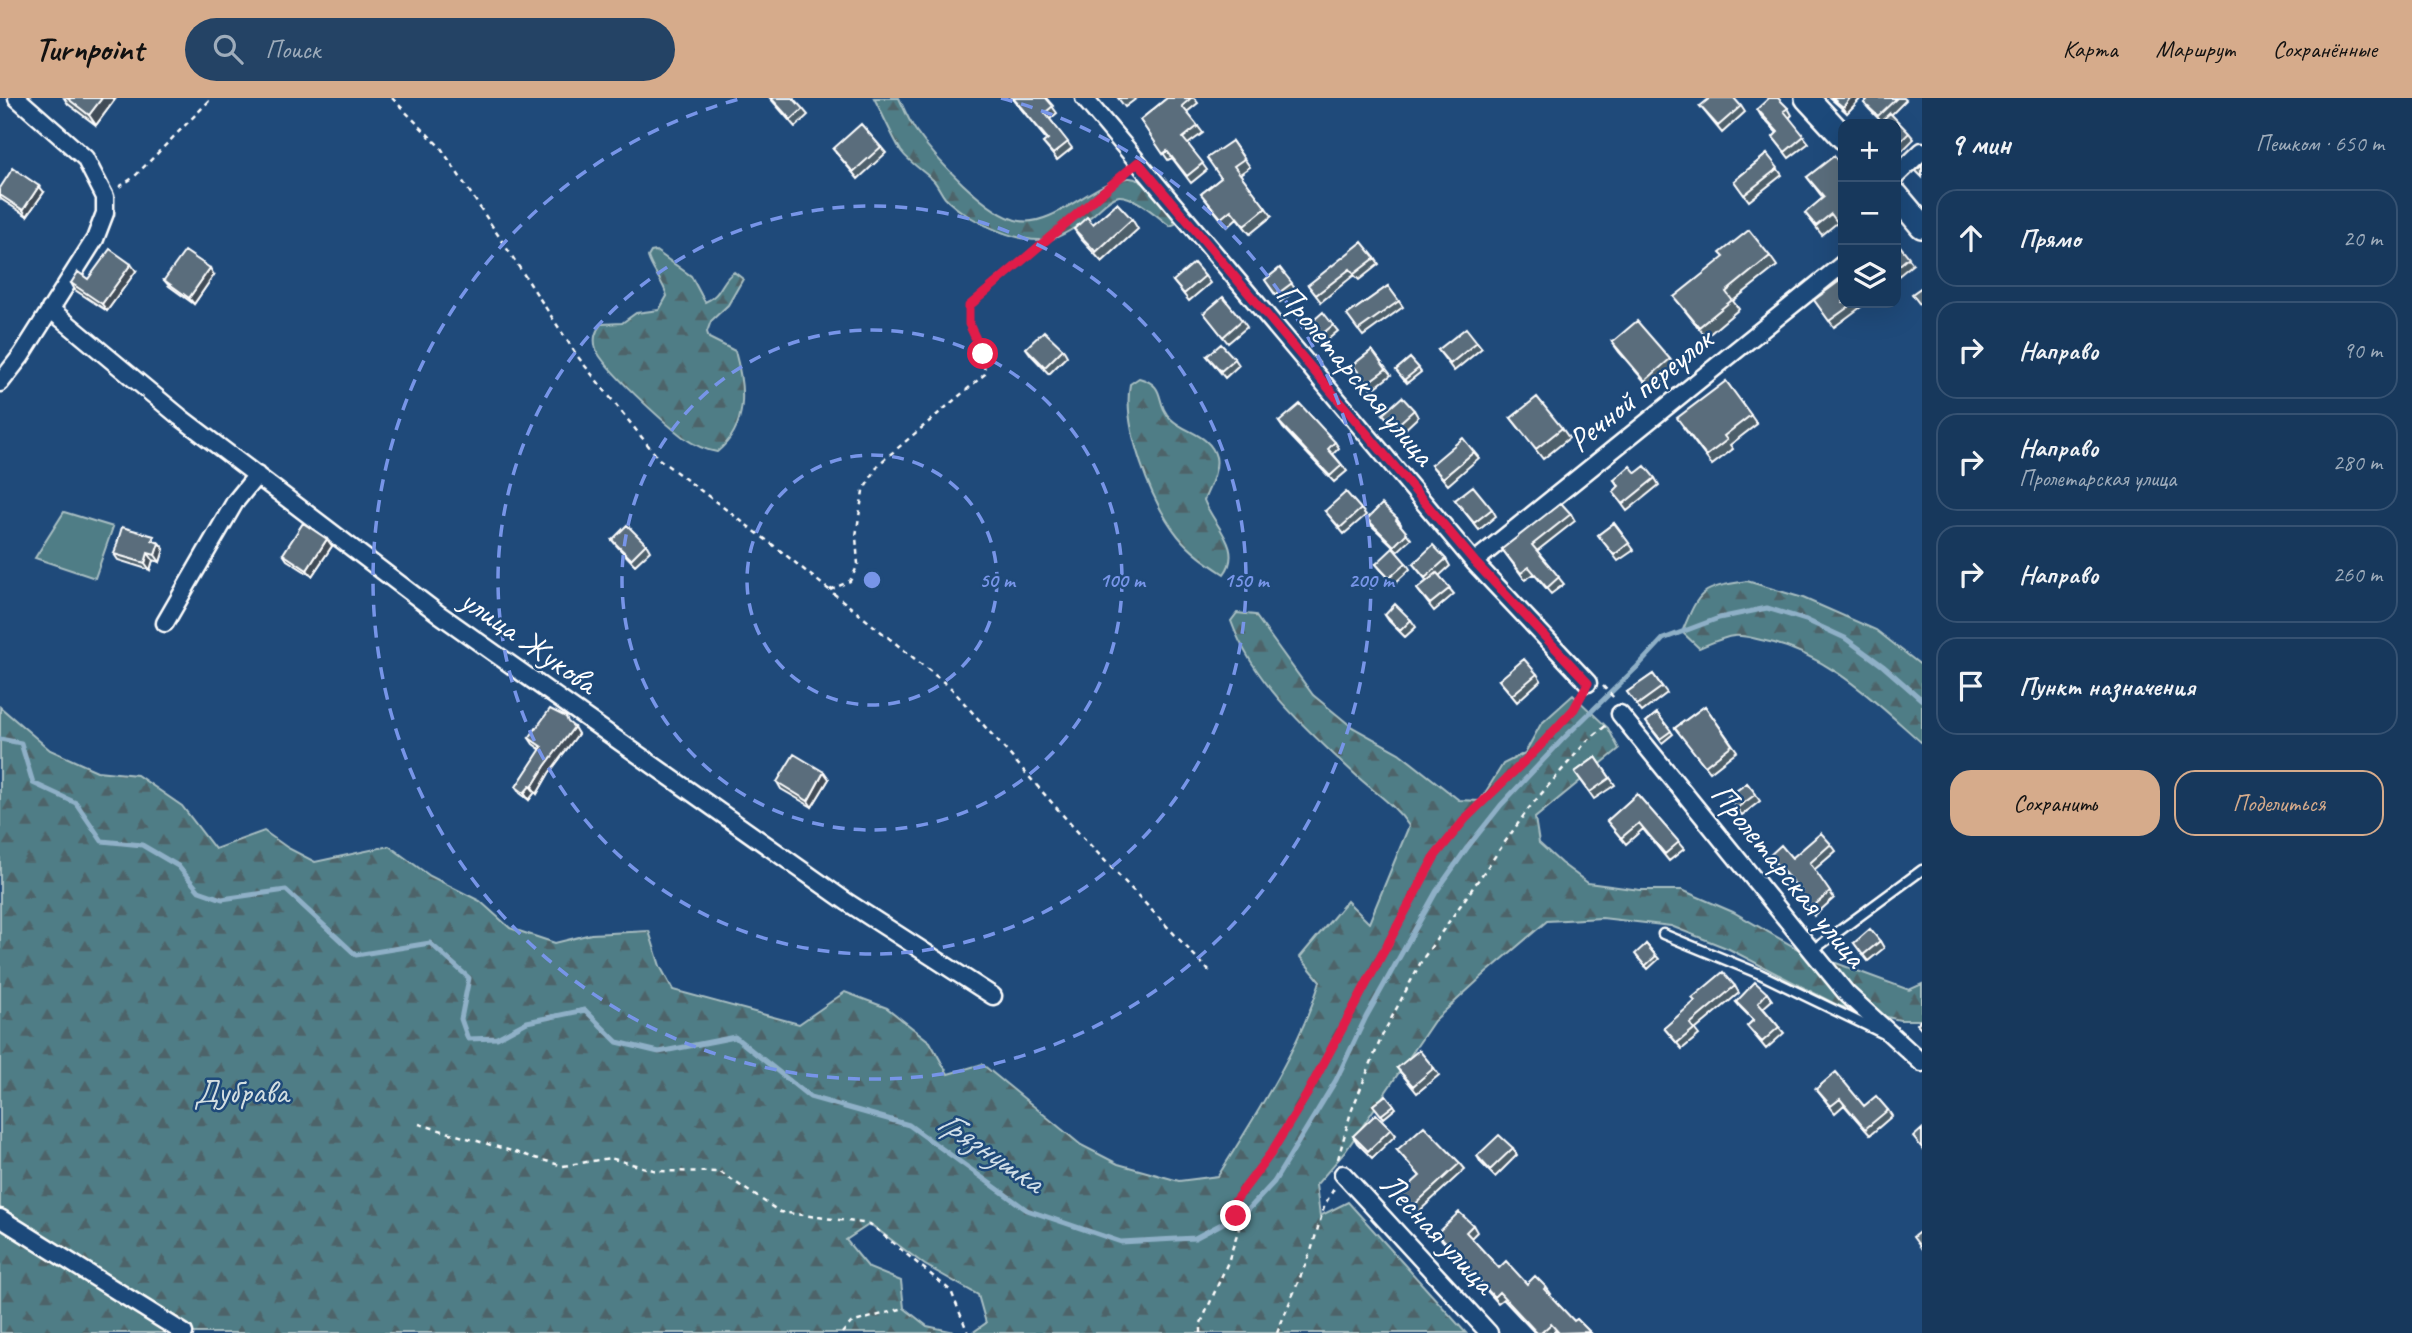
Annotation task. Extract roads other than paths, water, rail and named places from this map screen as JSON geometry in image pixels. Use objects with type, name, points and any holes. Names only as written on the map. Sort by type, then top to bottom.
[{"type":"street","points":[[0,383],[21,356],[95,239],[105,213],[105,197],[85,158],[17,98]]},
{"type":"street","name":"Пролетарская улица","points":[[1084,98],[1475,562],[1593,682]]},
{"type":"street","points":[[1807,98],[1838,132]]},
{"type":"street","points":[[1901,171],[1922,151]]},
{"type":"street","name":"Речной переулок","points":[[1475,562],[1838,268]]},
{"type":"street","name":"улица Жукова","points":[[50,309],[180,417],[439,614],[847,902],[993,996]]},
{"type":"street","points":[[165,623],[235,502],[257,475]]},
{"type":"street","name":"Пролетарская улица","points":[[1622,710],[1847,995],[1922,1063]]},
{"type":"street","name":"Лесная улица","points":[[1343,1174],[1489,1333]]},
{"type":"street","points":[[0,1218],[184,1333]]},
{"type":"lane","points":[[1812,951],[1922,870]]},
{"type":"lane","points":[[1662,934],[1760,974],[1899,1042]]},
{"type":"waterway","name":"Грязнушка","points":[[0,739],[21,743],[33,783],[76,803],[102,841],[142,845],[178,866],[199,891],[222,899],[286,890],[356,955],[430,943],[469,978],[461,1019],[468,1039],[497,1038],[527,1022],[585,1010],[617,1042],[659,1052],[735,1037],[810,1097],[909,1125],[1027,1210],[1121,1242],[1195,1238],[1248,1210],[1274,1182],[1336,1080],[1366,1017],[1436,892],[1467,848],[1501,805],[1663,639],[1719,618],[1767,608],[1806,620],[1845,638],[1922,700]]},
{"type":"park label","name":"Дубрава","points":[[241,1092]]}]
